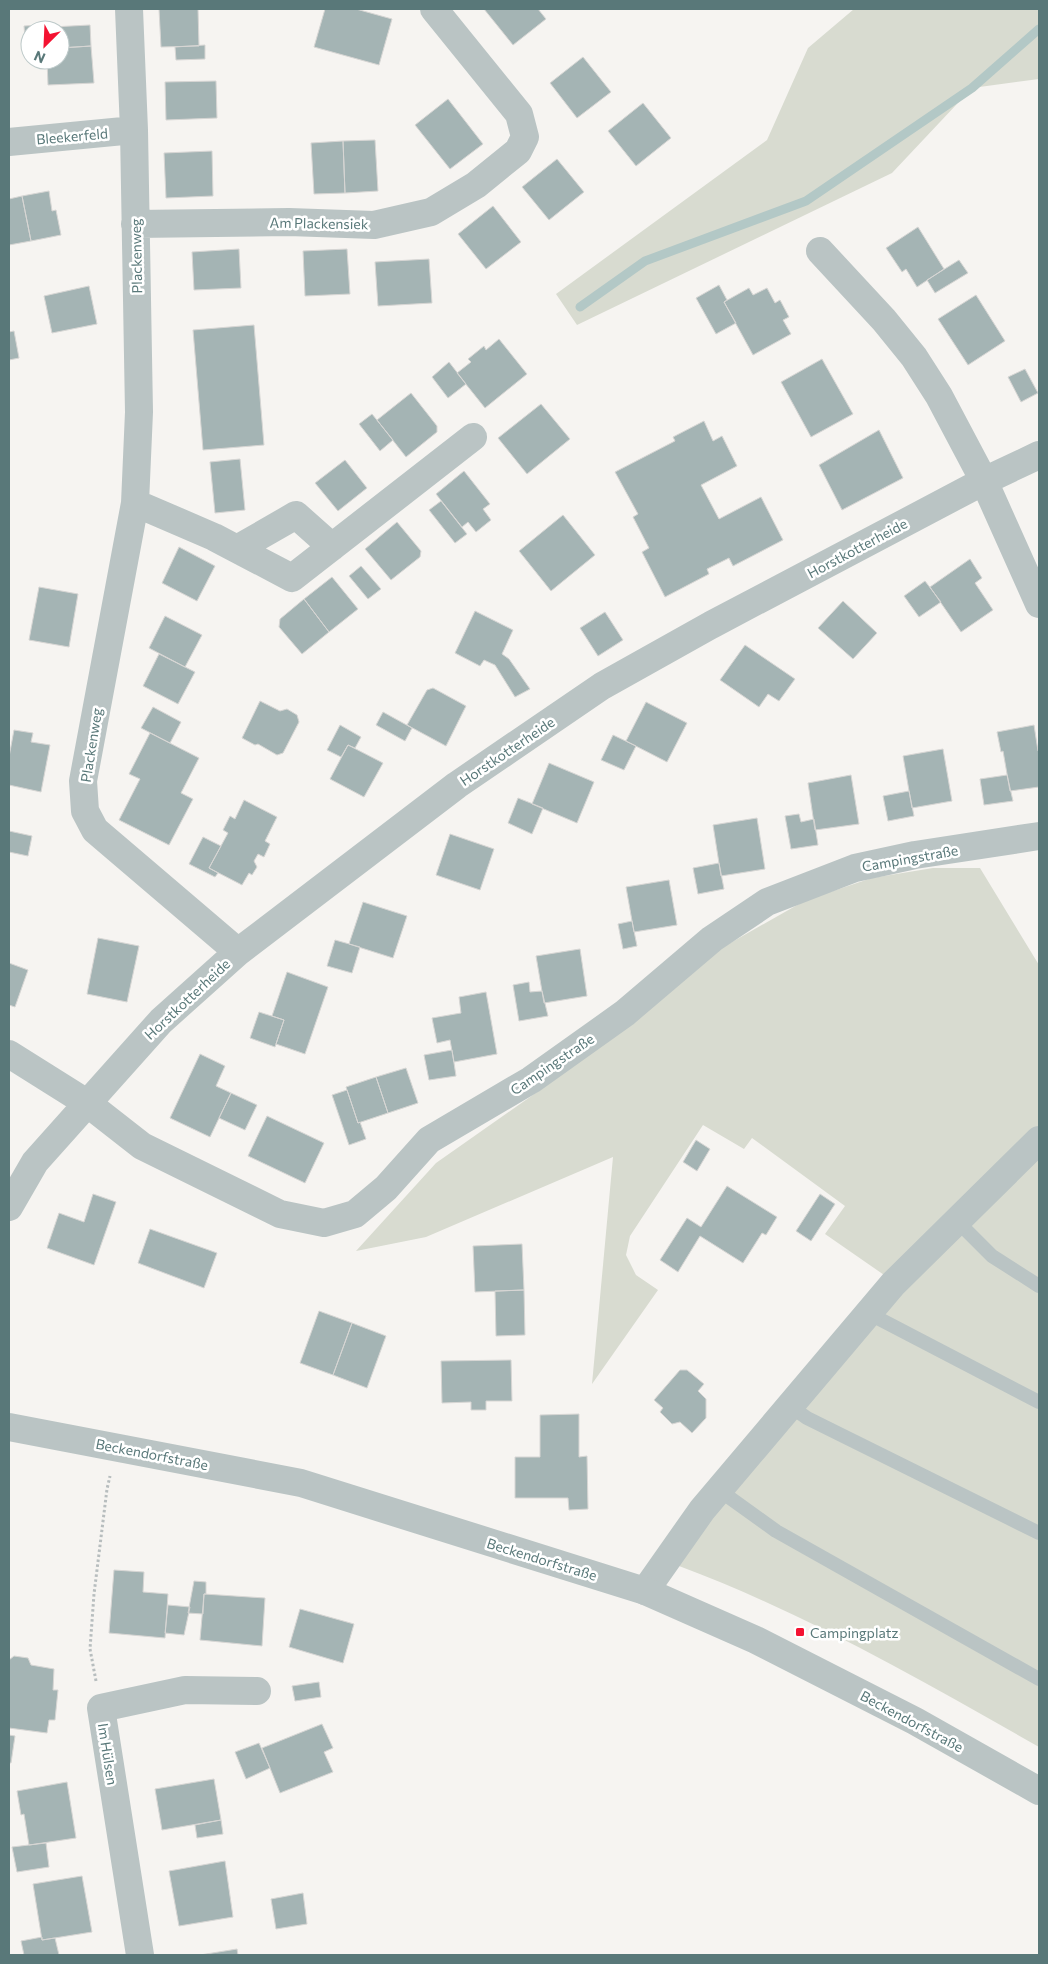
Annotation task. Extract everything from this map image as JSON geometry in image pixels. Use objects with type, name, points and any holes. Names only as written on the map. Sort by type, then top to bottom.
[{"type":"street","name":"Plackenweg","points":[[129,9],[134,130],[139,412],[135,503],[83,781],[85,811],[95,830],[238,952]]},
{"type":"street","name":"Am Plackensiek","points":[[135,224],[289,222],[374,225],[431,212],[476,185],[518,151],[525,137],[520,114],[434,9]]},
{"type":"street","name":"Bleekerfeld","points":[[9,142],[134,130]]},
{"type":"street","points":[[820,251],[884,320],[914,357],[939,396],[984,481],[1039,604]]},
{"type":"street","points":[[135,503],[214,537],[292,578],[473,437]]},
{"type":"street","name":"Horstkotterheide","points":[[9,1207],[35,1162],[161,1020],[238,952],[457,785],[602,686],[711,625],[984,481],[1039,456]]},
{"type":"street","points":[[237,549],[296,515],[332,547]]},
{"type":"street","name":"Campingstraße","points":[[87,1103],[142,1146],[280,1214],[324,1223],[355,1214],[386,1188],[429,1140],[531,1080],[625,1013],[712,938],[767,902],[855,868],[915,855],[1039,836]]},
{"type":"street","points":[[9,1054],[87,1103]]},
{"type":"street","points":[[645,1591],[702,1510],[893,1284],[957,1221],[1036,1150]]},
{"type":"street","name":"Beckendorfstraße","points":[[9,1427],[301,1483],[645,1591],[756,1640],[915,1721],[1039,1791]]},
{"type":"street","name":"Im Hülsen","points":[[140,1955],[101,1708],[185,1690],[257,1691]]},
{"type":"lane","points":[[957,1221],[992,1256],[1039,1286]]},
{"type":"lane","points":[[868,1313],[1039,1402]]},
{"type":"lane","points":[[790,1406],[807,1418],[1039,1533]]},
{"type":"lane","points":[[719,1490],[776,1531],[1039,1679]]},
{"type":"path","points":[[101,1708],[90,1649],[94,1594],[107,1489],[118,1447]]},
{"type":"shaded area","points":[[854,9],[1039,9],[1039,79],[972,88],[892,173],[577,325],[556,294],[767,140],[808,48]]},
{"type":"shaded area","points":[[933,868],[980,868],[1039,965],[1039,1127],[887,1277],[825,1234],[845,1206],[752,1138],[744,1149],[703,1125],[630,1236],[626,1255],[636,1275],[658,1290],[592,1384],[613,1157],[426,1237],[356,1251],[436,1163],[540,1090],[718,950],[806,900],[872,878]]},
{"type":"shaded area","points":[[1039,1150],[1039,1747],[863,1649],[772,1605],[679,1566],[699,1525],[897,1287]]},
{"type":"building","points":[[159,9],[198,9],[199,46],[161,47]]},
{"type":"building","points":[[325,9],[356,9],[392,19],[379,65],[314,47]]},
{"type":"building","points":[[484,9],[538,9],[546,19],[513,45]]},
{"type":"building","points":[[90,25],[91,46],[70,47],[70,26]]},
{"type":"building","points":[[205,45],[205,59],[176,60],[175,47]]},
{"type":"building","points":[[91,46],[94,83],[48,85],[47,70],[70,70],[70,47]]},
{"type":"building","points":[[583,57],[611,92],[577,118],[550,83]]},
{"type":"building","points":[[216,81],[217,118],[166,120],[165,82]]},
{"type":"building","points":[[448,99],[483,144],[450,169],[415,125]]},
{"type":"building","points":[[643,103],[671,138],[636,166],[608,131]]},
{"type":"building","points":[[375,140],[378,191],[345,193],[343,141]]},
{"type":"building","points":[[343,141],[345,193],[314,194],[311,143]]},
{"type":"building","points":[[212,151],[213,196],[166,198],[164,153]]},
{"type":"building","points":[[557,159],[584,192],[549,220],[522,187]]},
{"type":"building","points":[[49,191],[52,211],[56,210],[61,235],[31,241],[22,196]]},
{"type":"building","points":[[22,196],[31,241],[9,245],[9,199]]},
{"type":"building","points":[[493,206],[521,242],[486,269],[458,234]]},
{"type":"building","points":[[918,227],[944,269],[917,287],[906,269],[902,272],[886,248]]},
{"type":"building","points":[[239,249],[241,288],[194,290],[192,252]]},
{"type":"building","points":[[347,249],[350,294],[305,296],[303,251]]},
{"type":"building","points":[[429,259],[432,303],[378,306],[375,262]]},
{"type":"building","points":[[959,260],[968,273],[935,293],[927,280]]},
{"type":"building","points":[[719,285],[727,300],[724,302],[736,323],[716,334],[696,298]]},
{"type":"building","points":[[89,286],[97,324],[52,333],[44,296]]},
{"type":"building","points":[[749,288],[753,295],[767,288],[775,303],[780,300],[789,317],[783,320],[791,334],[753,355],[724,302]]},
{"type":"building","points":[[976,295],[1005,341],[968,365],[938,319]]},
{"type":"building","points":[[254,325],[264,445],[203,450],[193,330]]},
{"type":"building","points":[[14,331],[19,358],[9,360],[9,332]]},
{"type":"building","points":[[499,339],[527,374],[485,408],[457,373],[471,362],[468,359],[484,346],[486,350]]},
{"type":"building","points":[[822,359],[853,414],[811,437],[781,382]]},
{"type":"building","points":[[449,362],[466,384],[448,398],[432,377]]},
{"type":"building","points":[[1025,369],[1038,393],[1021,402],[1008,377]]},
{"type":"building","points":[[411,393],[437,426],[437,432],[406,457],[377,420]]},
{"type":"building","points":[[541,404],[570,439],[527,474],[498,438]]},
{"type":"building","points":[[372,414],[393,440],[380,451],[359,424]]},
{"type":"building","points":[[704,421],[713,441],[722,436],[737,466],[701,485],[719,519],[761,497],[783,540],[733,566],[729,558],[707,569],[709,574],[665,597],[642,552],[649,548],[633,517],[638,514],[615,472],[675,441],[673,437]]},
{"type":"building","points":[[879,430],[903,478],[842,510],[819,465]]},
{"type":"building","points":[[240,459],[245,510],[215,513],[210,462]]},
{"type":"building","points":[[345,460],[367,488],[338,511],[315,483]]},
{"type":"building","points":[[464,471],[490,504],[483,509],[491,520],[476,532],[468,522],[462,527],[436,494]]},
{"type":"building","points":[[441,501],[467,534],[455,543],[429,510]]},
{"type":"building","points":[[563,515],[595,555],[551,591],[519,551]]},
{"type":"building","points":[[397,522],[421,551],[420,557],[391,580],[365,549]]},
{"type":"building","points":[[179,547],[215,566],[197,601],[162,583]]},
{"type":"building","points":[[970,559],[982,578],[975,583],[993,610],[961,632],[930,587]]},
{"type":"building","points":[[361,566],[381,589],[368,599],[349,576]]},
{"type":"building","points":[[332,577],[358,609],[329,632],[304,599]]},
{"type":"building","points":[[925,581],[941,602],[919,617],[904,596]]},
{"type":"building","points":[[39,587],[78,594],[69,647],[29,640]]},
{"type":"building","points":[[304,599],[329,632],[302,654],[279,627],[280,619]]},
{"type":"building","points":[[843,601],[877,633],[853,659],[818,628]]},
{"type":"building","points":[[475,611],[513,630],[502,654],[509,659],[530,689],[515,697],[495,665],[484,660],[480,666],[455,653]]},
{"type":"building","points":[[605,612],[623,640],[598,656],[580,628]]},
{"type":"building","points":[[165,616],[202,635],[185,667],[149,648]]},
{"type":"building","points":[[745,645],[795,679],[779,701],[768,694],[759,707],[720,680]]},
{"type":"building","points":[[159,654],[195,672],[178,704],[143,686]]},
{"type":"building","points":[[433,688],[466,706],[446,746],[407,725],[427,690]]},
{"type":"building","points":[[260,701],[280,711],[287,709],[297,715],[299,722],[283,753],[277,755],[258,744],[255,745],[242,738]]},
{"type":"building","points":[[646,702],[687,723],[667,762],[626,741]]},
{"type":"building","points":[[153,707],[181,722],[170,743],[141,728]]},
{"type":"building","points":[[383,712],[412,728],[405,741],[376,725]]},
{"type":"building","points":[[340,725],[361,737],[355,748],[348,745],[341,757],[327,750]]},
{"type":"building","points":[[1034,725],[1039,751],[1039,787],[1010,791],[1003,751],[1001,752],[997,732]]},
{"type":"building","points":[[14,730],[33,733],[31,742],[50,745],[41,792],[9,785],[9,757]]},
{"type":"building","points":[[150,733],[199,758],[181,793],[193,799],[169,845],[119,820],[140,779],[129,774]]},
{"type":"building","points":[[613,735],[636,746],[624,770],[601,760]]},
{"type":"building","points":[[348,745],[383,763],[364,797],[330,779]]},
{"type":"building","points":[[943,749],[952,801],[912,808],[903,756]]},
{"type":"building","points":[[549,763],[594,782],[577,823],[532,804]]},
{"type":"building","points":[[851,775],[859,824],[815,830],[808,783]]},
{"type":"building","points":[[1007,775],[1013,801],[984,805],[980,779]]},
{"type":"building","points":[[909,791],[914,816],[888,821],[883,796]]},
{"type":"building","points":[[518,798],[543,808],[532,834],[508,823]]},
{"type":"building","points":[[244,800],[277,817],[265,841],[270,844],[264,857],[258,854],[254,861],[257,867],[252,875],[249,873],[242,885],[209,868],[228,833],[223,830],[230,816],[235,819]]},
{"type":"building","points":[[799,814],[801,822],[814,819],[818,845],[791,849],[785,816]]},
{"type":"building","points":[[757,818],[765,869],[721,876],[713,825]]},
{"type":"building","points":[[9,831],[32,836],[28,856],[9,852]]},
{"type":"building","points":[[450,834],[494,849],[480,890],[436,875]]},
{"type":"building","points":[[203,837],[221,846],[209,868],[218,873],[215,877],[189,864]]},
{"type":"building","points":[[719,863],[724,889],[698,894],[693,868]]},
{"type":"building","points":[[669,880],[677,925],[634,932],[626,887]]},
{"type":"building","points":[[363,902],[407,916],[393,958],[349,944]]},
{"type":"building","points":[[632,921],[637,946],[623,949],[618,924]]},
{"type":"building","points":[[98,938],[139,946],[127,1002],[87,994]]},
{"type":"building","points":[[335,940],[360,947],[352,973],[327,966]]},
{"type":"building","points":[[580,949],[587,996],[544,1003],[536,956]]},
{"type":"building","points":[[9,963],[28,970],[15,1007],[9,1005]]},
{"type":"building","points":[[287,972],[328,987],[305,1054],[276,1044],[284,1020],[272,1016]]},
{"type":"building","points":[[529,982],[530,992],[542,991],[548,1016],[519,1021],[513,985]]},
{"type":"building","points":[[486,992],[497,1054],[454,1062],[450,1040],[437,1043],[432,1018],[461,1013],[459,997]]},
{"type":"building","points":[[259,1012],[284,1020],[275,1047],[250,1038]]},
{"type":"building","points":[[452,1050],[456,1076],[429,1080],[424,1055]]},
{"type":"building","points":[[200,1054],[225,1066],[216,1086],[231,1093],[210,1137],[170,1118]]},
{"type":"building","points":[[406,1068],[418,1103],[388,1113],[376,1077]]},
{"type":"building","points":[[376,1077],[388,1113],[358,1123],[346,1087]]},
{"type":"building","points":[[347,1090],[358,1123],[360,1122],[366,1139],[349,1145],[332,1095]]},
{"type":"building","points":[[231,1093],[257,1105],[245,1130],[219,1118]]},
{"type":"building","points":[[267,1116],[324,1143],[305,1183],[248,1156]]},
{"type":"building","points":[[696,1140],[710,1149],[697,1171],[683,1162]]},
{"type":"building","points":[[727,1186],[777,1217],[766,1235],[762,1233],[743,1263],[700,1236],[678,1272],[660,1260],[687,1218],[701,1227]]},
{"type":"building","points":[[93,1194],[116,1202],[94,1265],[47,1248],[59,1213],[84,1222]]},
{"type":"building","points":[[820,1194],[835,1204],[811,1241],[796,1231]]},
{"type":"building","points":[[150,1229],[217,1253],[204,1288],[138,1263]]},
{"type":"building","points":[[522,1244],[524,1290],[475,1292],[473,1246]]},
{"type":"building","points":[[524,1290],[525,1335],[496,1336],[495,1291]]},
{"type":"building","points":[[319,1311],[352,1323],[333,1375],[300,1363]]},
{"type":"building","points":[[352,1323],[386,1336],[367,1388],[333,1375]]},
{"type":"building","points":[[511,1360],[512,1401],[486,1401],[486,1410],[471,1410],[471,1402],[442,1403],[441,1361]]},
{"type":"building","points":[[680,1370],[687,1370],[704,1384],[698,1391],[706,1399],[706,1418],[692,1433],[680,1422],[672,1424],[660,1412],[663,1408],[654,1400]]},
{"type":"building","points":[[579,1414],[579,1457],[587,1456],[588,1509],[569,1510],[568,1498],[515,1498],[515,1457],[540,1457],[540,1415]]},
{"type":"building","points":[[114,1570],[144,1572],[143,1592],[168,1594],[165,1638],[109,1633]]},
{"type":"building","points":[[194,1581],[206,1582],[203,1614],[188,1613]]},
{"type":"building","points":[[204,1594],[265,1598],[262,1646],[200,1640]]},
{"type":"building","points":[[168,1605],[190,1607],[184,1635],[165,1633]]},
{"type":"building","points":[[300,1609],[354,1624],[343,1663],[289,1647]]},
{"type":"building","points":[[14,1656],[28,1658],[31,1665],[54,1669],[53,1690],[58,1690],[55,1720],[49,1720],[47,1733],[9,1728],[9,1660]]},
{"type":"building","points":[[319,1682],[321,1697],[295,1701],[292,1686]]},
{"type":"building","points":[[322,1724],[333,1748],[324,1752],[333,1772],[280,1793],[262,1748]]},
{"type":"building","points":[[9,1735],[15,1736],[11,1763],[9,1763]]},
{"type":"building","points":[[259,1743],[270,1768],[246,1779],[235,1752]]},
{"type":"building","points":[[214,1779],[221,1820],[162,1830],[155,1789]]},
{"type":"building","points":[[67,1782],[76,1838],[29,1845],[24,1814],[21,1815],[17,1791]]},
{"type":"building","points":[[221,1820],[223,1834],[197,1838],[195,1825]]},
{"type":"building","points":[[46,1843],[49,1867],[17,1872],[12,1847]]},
{"type":"building","points":[[225,1861],[233,1917],[179,1926],[169,1871]]},
{"type":"building","points":[[82,1876],[92,1932],[42,1940],[33,1884]]},
{"type":"building","points":[[303,1893],[307,1924],[276,1929],[271,1899]]},
{"type":"building","points":[[42,1937],[42,1940],[55,1938],[59,1955],[24,1955],[21,1941]]},
{"type":"building","points":[[237,1949],[238,1955],[200,1955]]},
{"type":"waterway","points":[[580,307],[645,261],[806,201],[972,88],[1039,29]]},
{"type":"place","name":"Campingplatz","points":[[800,1632]]}]
